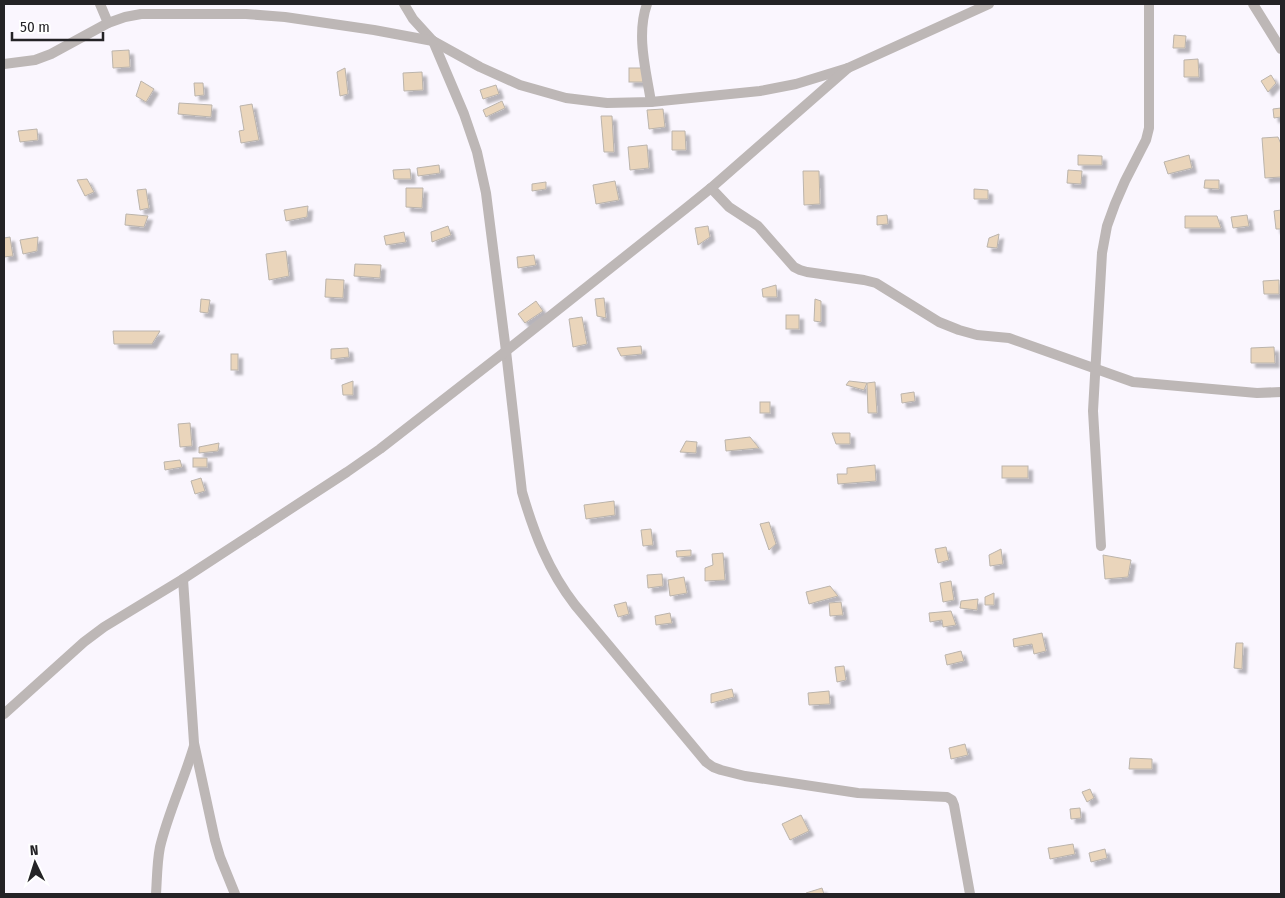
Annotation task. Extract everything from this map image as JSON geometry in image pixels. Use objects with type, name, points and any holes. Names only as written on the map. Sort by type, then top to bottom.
[{"type":"street","points":[[100,4],[108,23]]},
{"type":"street","points":[[192,14],[203,4]]},
{"type":"street","points":[[404,4],[413,19],[433,41],[464,114],[477,152],[486,193],[522,492],[550,569],[571,600],[706,762],[713,767],[745,776],[858,794],[947,797],[952,800],[970,894]]},
{"type":"street","points":[[647,4],[642,26],[642,37],[651,102]]},
{"type":"street","points":[[4,64],[35,60],[51,54],[108,23],[125,16],[141,14],[246,14],[374,30],[433,41],[480,67],[520,86],[566,98],[607,103],[651,102],[760,91],[796,84],[848,68],[989,4]]},
{"type":"street","points":[[1101,546],[1093,411],[1102,253],[1107,226],[1125,181],[1146,140],[1149,128],[1149,4]]},
{"type":"street","points":[[1253,4],[1281,48]]},
{"type":"street","points":[[4,714],[84,642],[104,627],[183,579],[380,449],[711,188],[848,68]]},
{"type":"street","points":[[711,188],[725,203],[758,226],[794,267],[807,272],[876,283],[939,322],[959,330],[977,335],[1009,338],[1141,384],[1257,393],[1281,392]]},
{"type":"street","points":[[183,579],[194,743],[215,840],[235,894]]},
{"type":"street","points":[[156,894],[163,836],[194,743]]},
{"type":"building","points":[[1174,35],[1186,36],[1185,48],[1173,48]]},
{"type":"building","points":[[129,50],[130,67],[113,68],[112,51]]},
{"type":"building","points":[[1198,59],[1199,77],[1184,77],[1184,60]]},
{"type":"building","points":[[345,68],[348,94],[340,96],[337,72]]},
{"type":"building","points":[[629,68],[643,68],[643,82],[629,82]]},
{"type":"building","points":[[422,72],[423,90],[404,91],[403,73]]},
{"type":"building","points":[[1271,75],[1276,83],[1268,92],[1261,81]]},
{"type":"building","points":[[141,81],[154,89],[146,102],[136,96]]},
{"type":"building","points":[[194,83],[203,83],[204,95],[195,96]]},
{"type":"building","points":[[496,85],[499,94],[483,99],[480,90]]},
{"type":"building","points":[[502,101],[505,108],[486,117],[483,110]]},
{"type":"building","points":[[179,103],[212,105],[211,117],[178,114]]},
{"type":"building","points":[[252,104],[259,140],[241,143],[239,131],[244,130],[240,106]]},
{"type":"building","points":[[1281,108],[1281,117],[1274,118],[1273,109]]},
{"type":"building","points":[[663,109],[665,127],[649,129],[647,110]]},
{"type":"building","points":[[601,116],[612,116],[614,152],[604,152]]},
{"type":"building","points":[[37,129],[38,140],[20,142],[18,131]]},
{"type":"building","points":[[672,131],[685,131],[686,150],[672,150]]},
{"type":"building","points":[[1278,137],[1281,144],[1281,177],[1265,178],[1262,138]]},
{"type":"building","points":[[647,145],[649,168],[630,170],[628,147]]},
{"type":"building","points":[[1078,155],[1102,156],[1102,165],[1078,165]]},
{"type":"building","points":[[1189,155],[1192,168],[1168,174],[1164,162]]},
{"type":"building","points":[[439,165],[440,173],[418,176],[417,168]]},
{"type":"building","points":[[410,169],[411,179],[394,179],[393,170]]},
{"type":"building","points":[[1068,170],[1082,171],[1081,184],[1067,183]]},
{"type":"building","points":[[803,171],[819,171],[820,204],[804,205]]},
{"type":"building","points":[[87,179],[94,192],[85,196],[77,180]]},
{"type":"building","points":[[1205,180],[1219,180],[1219,189],[1204,188]]},
{"type":"building","points":[[615,181],[619,200],[596,204],[593,185]]},
{"type":"building","points":[[546,182],[546,189],[532,191],[532,184]]},
{"type":"building","points":[[406,188],[423,188],[422,208],[406,207]]},
{"type":"building","points":[[146,189],[149,208],[140,210],[137,190]]},
{"type":"building","points":[[974,189],[988,190],[988,199],[974,199]]},
{"type":"building","points":[[308,206],[307,217],[286,221],[284,210]]},
{"type":"building","points":[[1281,210],[1281,229],[1276,229],[1274,211]]},
{"type":"building","points":[[126,214],[148,216],[144,227],[125,225]]},
{"type":"building","points":[[887,215],[888,224],[877,225],[877,216]]},
{"type":"building","points":[[1247,215],[1249,226],[1233,228],[1231,217]]},
{"type":"building","points":[[1185,216],[1217,216],[1221,228],[1185,228]]},
{"type":"building","points":[[448,226],[451,235],[432,242],[431,232]]},
{"type":"building","points":[[708,226],[710,237],[698,245],[695,228]]},
{"type":"building","points":[[404,232],[406,242],[386,245],[384,236]]},
{"type":"building","points":[[999,234],[997,248],[987,247],[989,238]]},
{"type":"building","points":[[10,237],[13,256],[4,257],[4,238]]},
{"type":"building","points":[[38,237],[37,251],[23,254],[20,240]]},
{"type":"building","points":[[286,251],[289,276],[269,280],[266,254]]},
{"type":"building","points":[[534,255],[536,265],[518,268],[517,257]]},
{"type":"building","points":[[355,264],[381,265],[380,278],[354,276]]},
{"type":"building","points":[[326,279],[344,280],[343,298],[325,297]]},
{"type":"building","points":[[1279,280],[1279,294],[1264,294],[1263,281]]},
{"type":"building","points":[[776,285],[777,297],[763,297],[762,289]]},
{"type":"building","points":[[604,298],[606,318],[597,316],[595,299]]},
{"type":"building","points":[[201,299],[210,300],[208,313],[200,312]]},
{"type":"building","points":[[815,299],[821,301],[821,322],[814,321]]},
{"type":"building","points":[[536,301],[543,311],[525,323],[518,314]]},
{"type":"building","points":[[786,315],[799,315],[799,329],[786,329]]},
{"type":"building","points":[[582,317],[587,344],[573,347],[569,319]]},
{"type":"building","points":[[113,331],[160,331],[152,344],[114,344]]},
{"type":"building","points":[[641,346],[642,354],[621,356],[617,348]]},
{"type":"building","points":[[1274,347],[1275,363],[1251,363],[1251,348]]},
{"type":"building","points":[[348,348],[349,357],[331,359],[331,349]]},
{"type":"building","points":[[231,354],[238,354],[238,370],[231,370]]},
{"type":"building","points":[[353,381],[353,395],[343,395],[342,385]]},
{"type":"building","points":[[849,381],[867,383],[864,390],[846,385]]},
{"type":"building","points":[[875,382],[877,413],[868,413],[867,383]]},
{"type":"building","points":[[914,392],[915,401],[902,403],[901,394]]},
{"type":"building","points":[[760,402],[770,402],[770,413],[760,413]]},
{"type":"building","points":[[190,423],[192,446],[180,447],[178,424]]},
{"type":"building","points":[[832,433],[850,433],[850,444],[836,444]]},
{"type":"building","points":[[750,437],[759,448],[726,451],[725,440]]},
{"type":"building","points":[[686,441],[697,442],[696,453],[680,452]]},
{"type":"building","points":[[219,443],[218,451],[199,453],[199,447]]},
{"type":"building","points":[[193,458],[207,458],[207,467],[193,467]]},
{"type":"building","points":[[180,460],[182,467],[165,470],[164,462]]},
{"type":"building","points":[[875,465],[876,481],[838,484],[837,474],[847,474],[847,468]]},
{"type":"building","points":[[1002,466],[1028,466],[1028,478],[1002,478]]},
{"type":"building","points":[[201,478],[205,491],[195,494],[191,481]]},
{"type":"building","points":[[614,501],[615,515],[586,519],[584,505]]},
{"type":"building","points":[[769,522],[776,544],[769,550],[760,524]]},
{"type":"building","points":[[651,529],[653,545],[643,546],[641,530]]},
{"type":"building","points":[[946,547],[949,560],[938,563],[935,549]]},
{"type":"building","points":[[1001,549],[1003,564],[990,566],[989,555]]},
{"type":"building","points":[[691,550],[691,556],[677,557],[676,551]]},
{"type":"building","points":[[723,553],[725,580],[705,581],[705,568],[713,565],[712,554]]},
{"type":"building","points":[[1103,555],[1131,560],[1128,577],[1105,579]]},
{"type":"building","points":[[662,574],[663,586],[648,588],[647,575]]},
{"type":"building","points":[[684,577],[687,593],[670,596],[668,580]]},
{"type":"building","points":[[951,581],[954,600],[943,602],[940,583]]},
{"type":"building","points":[[830,586],[838,596],[809,604],[806,592]]},
{"type":"building","points":[[994,593],[994,605],[985,605],[985,597]]},
{"type":"building","points":[[978,599],[977,610],[960,608],[961,601]]},
{"type":"building","points":[[626,602],[629,614],[618,617],[614,605]]},
{"type":"building","points":[[841,602],[843,615],[830,616],[829,603]]},
{"type":"building","points":[[951,611],[956,625],[943,627],[942,620],[930,622],[929,613]]},
{"type":"building","points":[[670,613],[672,623],[656,625],[655,616]]},
{"type":"building","points":[[1042,633],[1046,651],[1034,654],[1032,644],[1014,647],[1013,639]]},
{"type":"building","points":[[1236,643],[1243,643],[1242,669],[1234,668]]},
{"type":"building","points":[[961,651],[964,661],[947,665],[945,655]]},
{"type":"building","points":[[844,666],[846,680],[837,682],[835,667]]},
{"type":"building","points":[[732,689],[734,697],[711,703],[711,694]]},
{"type":"building","points":[[829,691],[830,704],[809,705],[808,693]]},
{"type":"building","points":[[965,744],[968,755],[951,759],[949,748]]},
{"type":"building","points":[[1130,758],[1152,759],[1152,769],[1129,769]]},
{"type":"building","points":[[1090,789],[1094,798],[1087,802],[1082,792]]},
{"type":"building","points":[[1080,808],[1081,818],[1071,819],[1070,809]]},
{"type":"building","points":[[801,815],[809,831],[790,840],[782,824]]},
{"type":"building","points":[[1073,844],[1075,854],[1050,859],[1048,848]]},
{"type":"building","points":[[1105,849],[1107,858],[1091,862],[1089,853]]},
{"type":"building","points":[[822,888],[824,894],[806,894],[806,893]]}]
